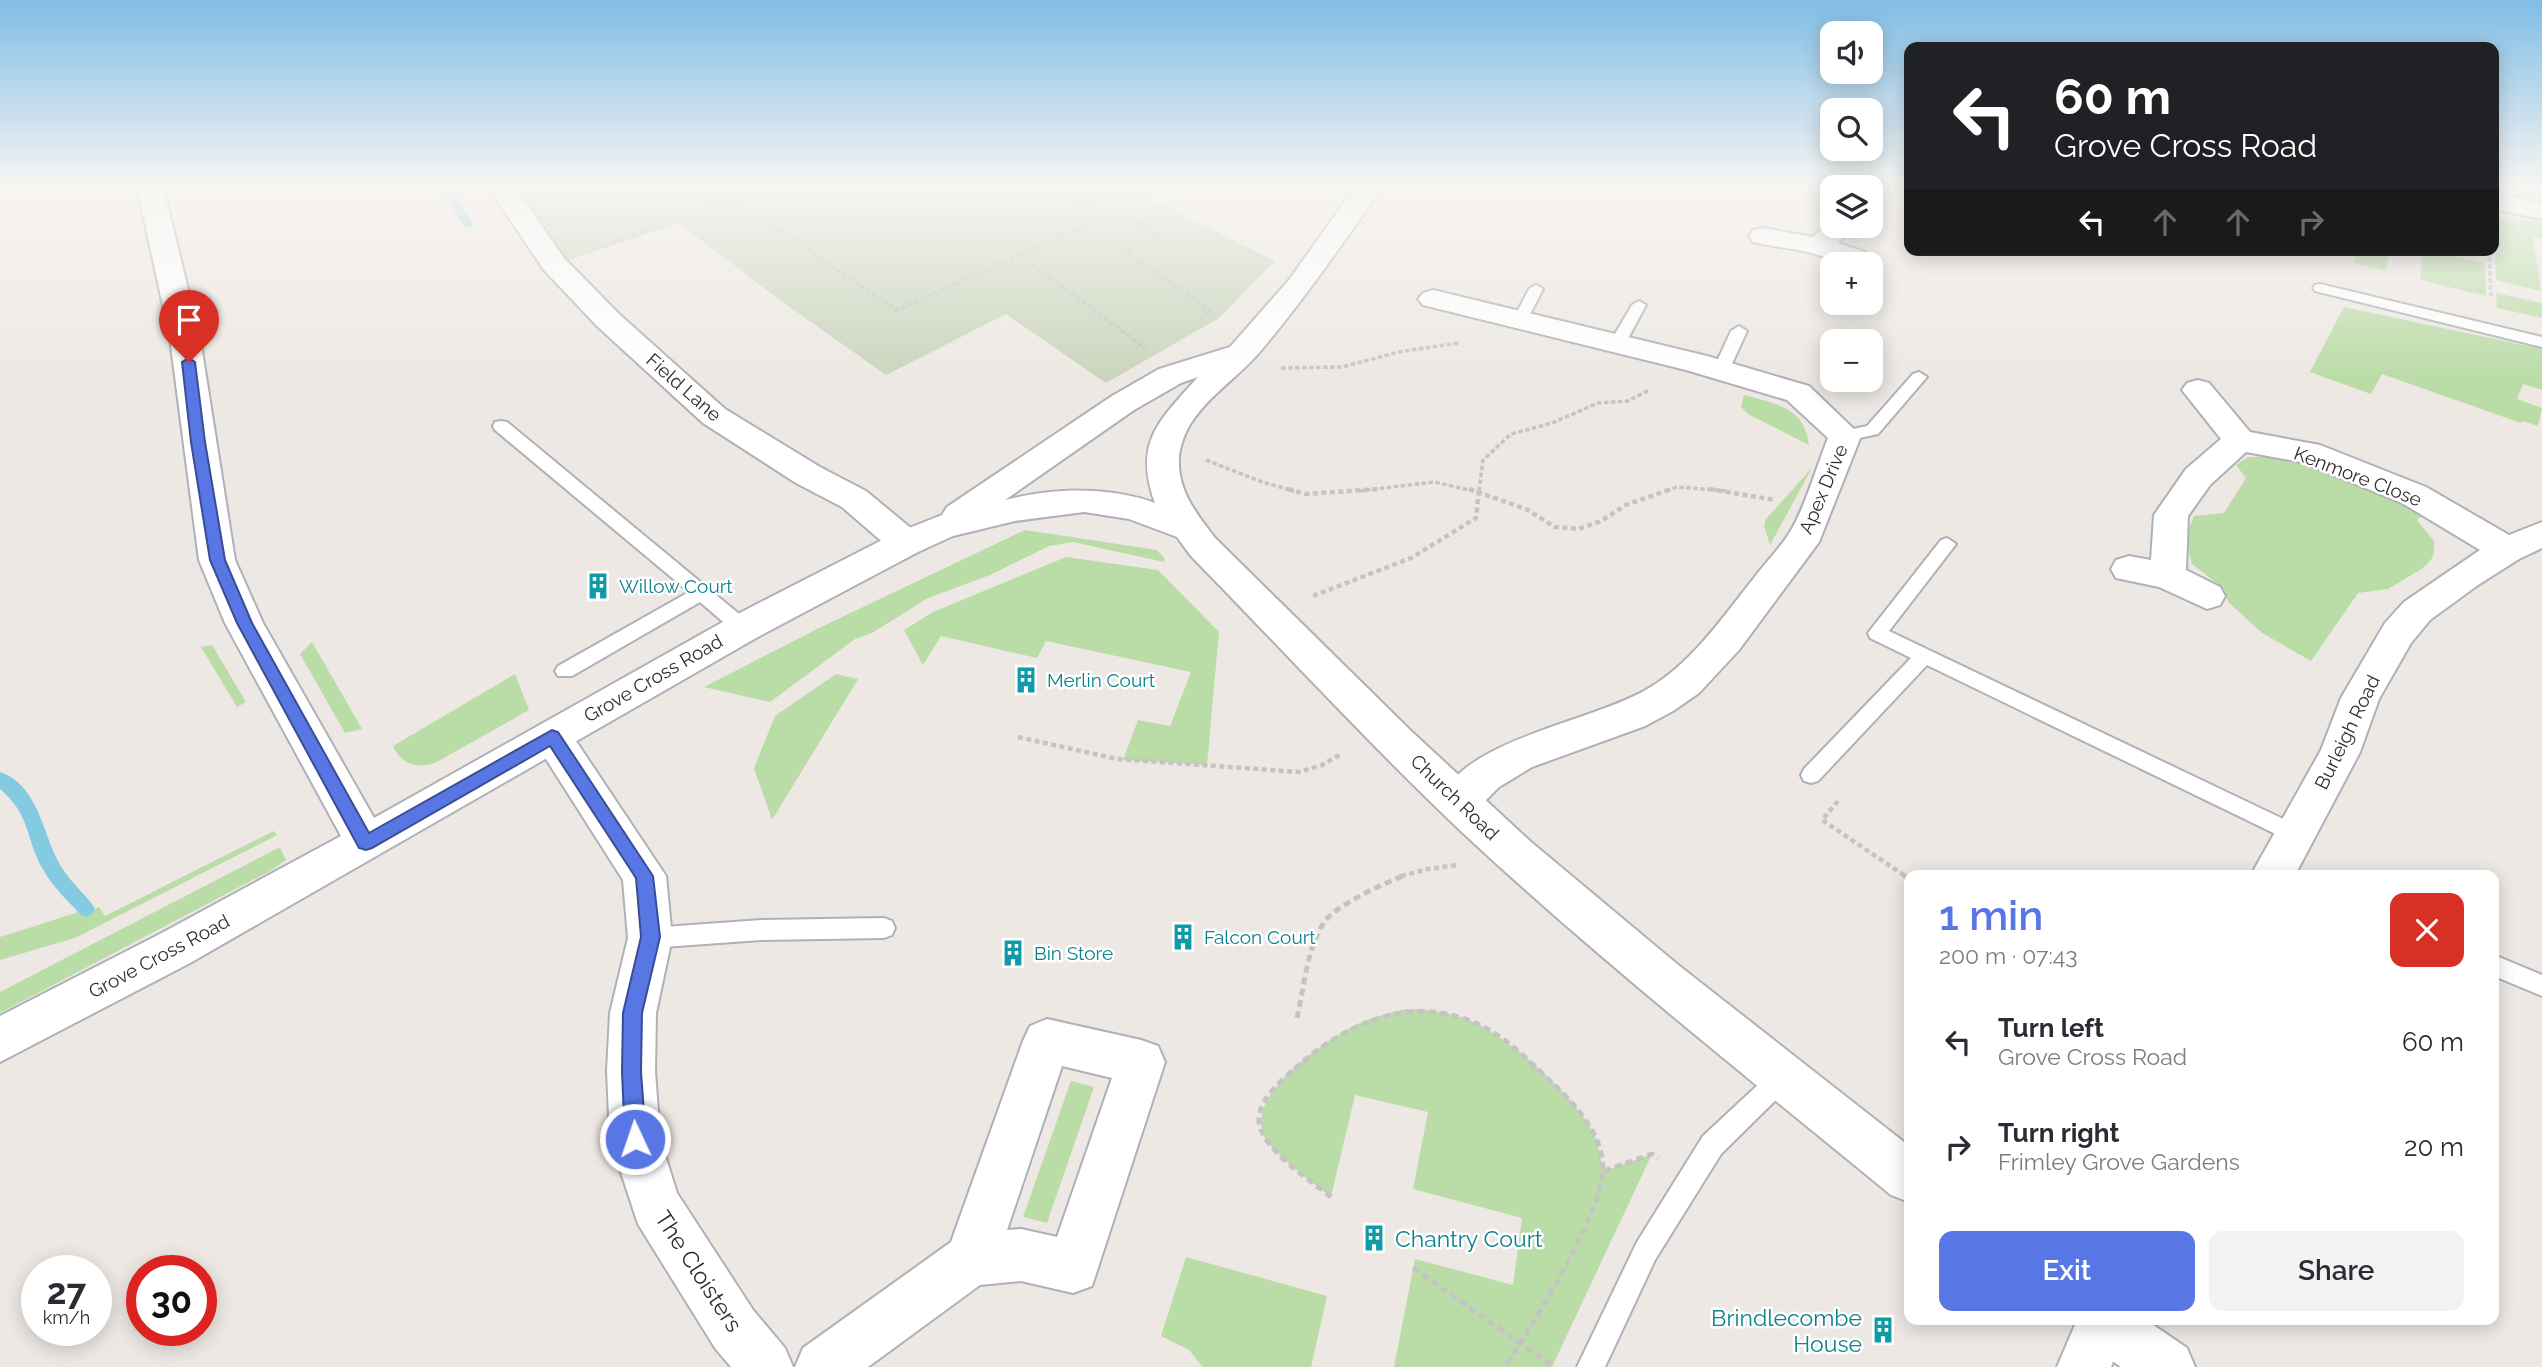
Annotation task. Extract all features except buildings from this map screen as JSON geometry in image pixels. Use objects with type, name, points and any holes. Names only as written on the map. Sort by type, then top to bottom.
[{"type":"street","points":[[165,251],[185,338],[217,560],[244,623],[366,843]]},
{"type":"street","name":"Field Lane","points":[[545,251],[554,264],[608,320],[714,416],[777,456],[854,499],[906,543]]},
{"type":"street","name":"Church Road","points":[[1326,251],[1244,351],[1214,378],[1178,418],[1163,449],[1163,469],[1168,496],[1187,528],[1458,801],[1584,914],[1904,1173]]},
{"type":"street","name":"Apex Drive","points":[[1433,299],[1721,370],[1798,393],[1845,436],[1807,534],[1726,640],[1685,683],[1659,701],[1630,715],[1520,755],[1485,776],[1458,801]]},
{"type":"street","name":"Grove Cross Road","points":[[943,527],[1123,403],[1170,376],[1244,351]]},
{"type":"street","points":[[2168,576],[2171,515],[2198,477],[2239,440],[2198,390]]},
{"type":"street","name":"Kenmore Close","points":[[2239,440],[2308,453],[2414,495],[2507,550]]},
{"type":"street","name":"Grove Cross Road","points":[[0,1041],[366,843],[743,628],[906,543],[943,527],[1015,509],[1084,501],[1134,508],[1187,528]]},
{"type":"street","name":"Burleigh Road","points":[[2284,863],[2340,752],[2360,698],[2398,633],[2427,604],[2465,576],[2507,550],[2542,534]]},
{"type":"street","points":[[2129,569],[2168,576],[2207,596]]},
{"type":"street","name":"The Cloisters","points":[[552,737],[644,876],[650,937],[633,1013],[631,1072],[635,1139],[656,1206],[734,1329],[766,1367]]},
{"type":"street","points":[[822,1367],[971,1260],[1021,1255],[1073,1267],[1141,1062],[1047,1041],[971,1260]]},
{"type":"street","points":[[2095,1336],[2168,1367]]},
{"type":"lane","points":[[2320,288],[2542,342]]},
{"type":"lane","points":[[1520,320],[1536,289]]},
{"type":"lane","points":[[1617,344],[1639,305]]},
{"type":"lane","points":[[1721,370],[1739,331]]},
{"type":"lane","points":[[1845,436],[1872,430],[1919,376]]},
{"type":"lane","points":[[501,426],[743,628]]},
{"type":"lane","points":[[1947,544],[1877,634],[1924,656],[2284,863]]},
{"type":"lane","points":[[565,671],[702,593]]},
{"type":"lane","points":[[1811,775],[1924,656]]},
{"type":"lane","points":[[650,937],[761,930],[884,928]]},
{"type":"lane","points":[[2499,967],[2542,986]]},
{"type":"lane","points":[[1591,1367],[1646,1251],[1712,1145],[1783,1077]]},
{"type":"path","points":[[554,264],[591,251]]},
{"type":"path","points":[[810,251],[897,310],[1028,251]]},
{"type":"path","points":[[1129,251],[1126,252],[1211,311],[1200,317]]},
{"type":"path","points":[[1019,255],[1141,342]]},
{"type":"path","points":[[2489,256],[2492,329]]},
{"type":"path","points":[[1279,368],[1342,367],[1399,352],[1467,341]]},
{"type":"path","points":[[1311,597],[1400,562],[1449,537],[1476,518],[1483,460],[1511,434],[1552,423],[1598,403],[1628,401],[1658,385]]},
{"type":"path","points":[[1199,457],[1306,494],[1373,490],[1434,482],[1480,491],[1526,509],[1555,527],[1579,529],[1601,521],[1626,505],[1676,487],[1724,490],[1775,500]]},
{"type":"path","points":[[1018,737],[1117,760],[1298,772],[1322,765],[1341,754]]},
{"type":"path","points":[[1811,775],[1840,802],[1822,820],[1904,876]]},
{"type":"path","points":[[1297,1018],[1314,949],[1326,920],[1378,886],[1403,875],[1428,866],[1461,864]]},
{"type":"path","points":[[1331,1197],[1265,1138],[1259,1122],[1262,1106],[1279,1083],[1311,1053],[1351,1027],[1375,1017],[1406,1009],[1426,1009],[1465,1018],[1489,1029],[1576,1104],[1594,1135],[1604,1171],[1583,1228],[1522,1342],[1505,1367]]},
{"type":"path","points":[[1604,1171],[1652,1154],[1689,1182]]},
{"type":"path","points":[[1413,1268],[1554,1367]]},
{"type":"green space","points":[[553,251],[597,251],[561,263]]},
{"type":"green space","points":[[715,251],[1254,251],[1275,261],[1219,318],[1106,383],[1006,314],[886,375]]},
{"type":"green space","points":[[2499,251],[2535,251],[2541,291],[2496,280],[2495,256],[2499,256]]},
{"type":"green space","points":[[2355,256],[2388,256],[2386,271],[2354,263]]},
{"type":"green space","points":[[2422,256],[2452,256],[2485,263],[2486,296],[2420,280]]},
{"type":"green space","points":[[2496,293],[2542,303],[2542,318],[2497,308]]},
{"type":"green space","points":[[2344,307],[2542,349],[2542,390],[2523,384],[2517,399],[2542,408],[2538,426],[2523,421],[2521,423],[2382,374],[2371,394],[2310,372]]},
{"type":"green space","points":[[1744,395],[1778,405],[1795,415],[1802,422],[1809,445],[1748,414],[1741,407]]},
{"type":"green space","points":[[2248,457],[2281,457],[2298,461],[2373,489],[2424,514],[2417,520],[2434,541],[2434,553],[2423,568],[2388,589],[2358,593],[2311,661],[2262,633],[2228,602],[2224,589],[2192,564],[2185,537],[2194,516],[2224,513],[2246,478],[2236,465]]},
{"type":"green space","points":[[1812,468],[1770,545],[1764,525],[1766,519]]},
{"type":"green space","points":[[1025,530],[1157,550],[1165,559],[1164,562],[1073,542],[1049,546],[990,575],[928,598],[872,633],[855,639],[770,702],[704,687],[819,628]]},
{"type":"green space","points":[[1066,557],[1158,570],[1219,632],[1207,765],[1123,760],[1138,720],[1170,726],[1191,672],[1046,641],[1037,658],[941,636],[923,665],[904,630],[933,612]]},
{"type":"green space","points":[[312,642],[362,729],[345,733],[300,654]]},
{"type":"green space","points":[[212,645],[246,702],[237,707],[201,647]]},
{"type":"green space","points":[[515,674],[529,710],[435,763],[410,764],[396,752],[393,746]]},
{"type":"green space","points":[[836,674],[858,679],[772,820],[754,768],[775,716]]},
{"type":"green space","points":[[274,831],[277,835],[75,938],[0,960],[0,937],[79,912],[84,915],[99,907],[105,916]]},
{"type":"green space","points":[[280,847],[286,860],[270,871],[0,1013],[0,992]]},
{"type":"green space","points":[[1406,1009],[1435,1011],[1464,1018],[1498,1036],[1518,1051],[1556,1084],[1585,1119],[1596,1138],[1604,1171],[1652,1154],[1552,1367],[1394,1367],[1415,1259],[1513,1285],[1522,1218],[1413,1189],[1428,1112],[1355,1095],[1331,1197],[1284,1160],[1264,1136],[1261,1120],[1265,1104],[1289,1073],[1321,1046],[1350,1028]]},
{"type":"green space","points":[[1071,1081],[1094,1087],[1047,1223],[1023,1217]]},
{"type":"green space","points":[[1186,1257],[1327,1296],[1311,1367],[1203,1367],[1189,1350],[1161,1336]]},
{"type":"waterway","points":[[0,779],[21,797],[33,818],[51,867],[86,909]]},
{"type":"place","name":"Willow Court","points":[[598,586]]},
{"type":"place","name":"Merlin Court","points":[[1026,680]]},
{"type":"place","name":"Falcon Court","points":[[1183,937]]},
{"type":"place","name":"Bin Store","points":[[1013,953]]},
{"type":"place","name":"Chantry Court","points":[[1374,1238]]},
{"type":"place","name":"Brindlecombe House","points":[[1883,1330]]},
{"type":"route","points":[[189,362],[198,442],[217,560],[244,623],[366,843],[552,737],[644,876],[650,937],[633,1013],[631,1072],[635,1139]]}]
